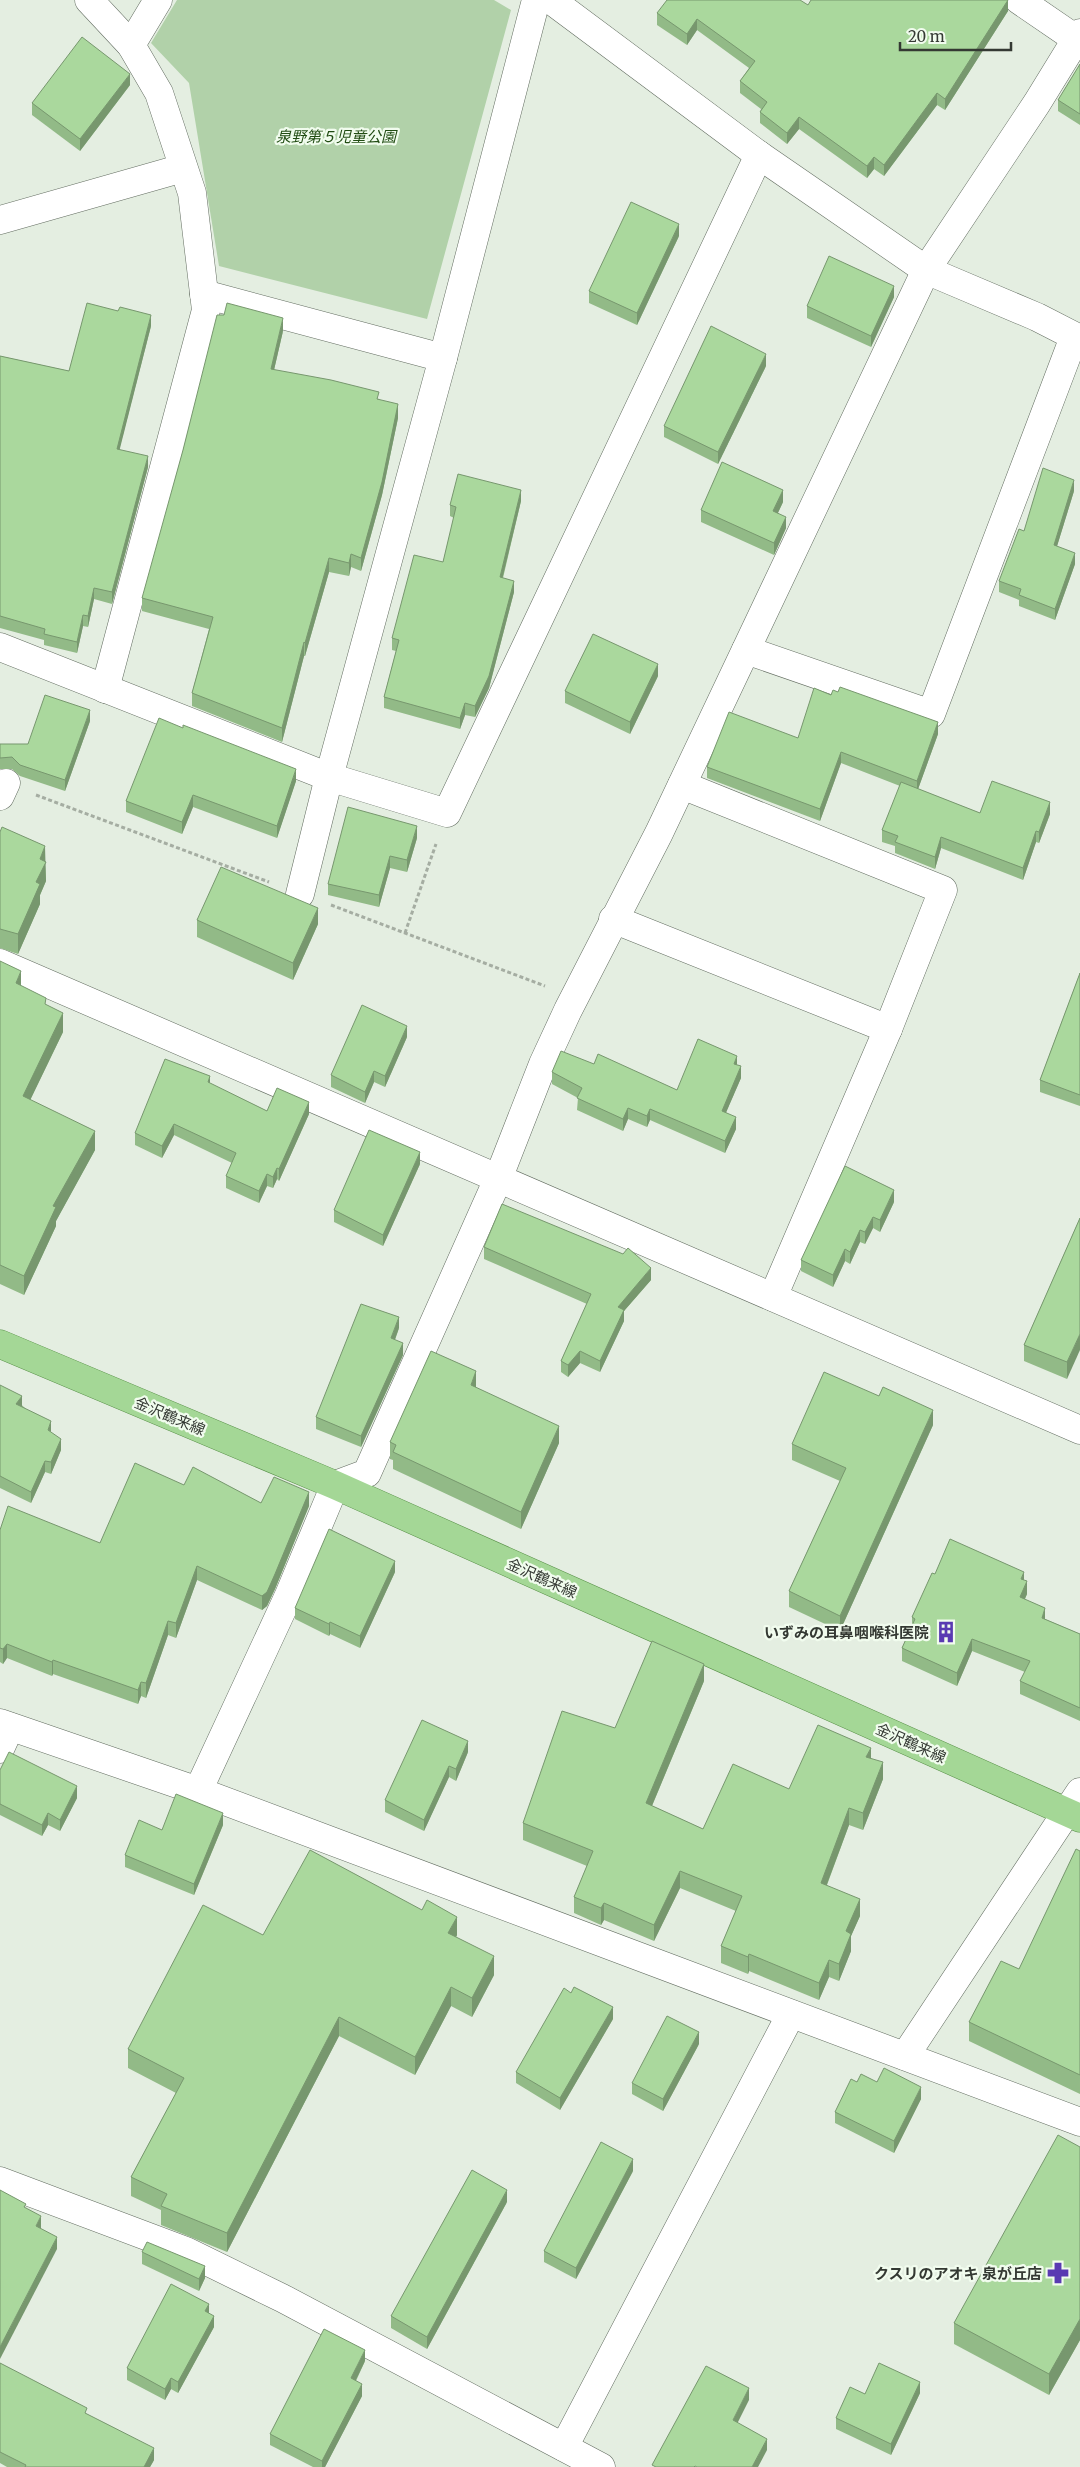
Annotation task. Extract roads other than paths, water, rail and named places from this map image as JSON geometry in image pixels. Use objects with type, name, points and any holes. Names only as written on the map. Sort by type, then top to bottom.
[{"type":"main road","name":"金沢鶴来線","points":[[0,1344],[335,1485],[1075,1807]]},
{"type":"street","points":[[89,0],[131,45],[160,93],[192,193],[206,310],[105,689]]},
{"type":"street","points":[[131,45],[158,0]]},
{"type":"street","points":[[300,894],[329,777],[443,358],[536,0]]},
{"type":"street","points":[[551,0],[759,155],[926,270],[1037,318],[1077,338],[932,714],[746,650]]},
{"type":"street","points":[[198,1791],[289,1595],[335,1485],[367,1473],[498,1179],[543,1064],[682,785],[926,270],[1037,103],[1078,36],[1019,0]]},
{"type":"street","points":[[0,647],[329,777],[447,812],[759,155]]},
{"type":"street","points":[[0,220],[184,168]]},
{"type":"street","points":[[204,294],[443,358]]},
{"type":"street","points":[[682,785],[943,890],[888,1029],[773,1297]]},
{"type":"street","points":[[614,920],[888,1029]]},
{"type":"street","points":[[0,963],[1080,1430]]},
{"type":"street","points":[[3,1733],[198,1791],[1080,2122]]},
{"type":"street","points":[[905,2056],[1075,1807]]},
{"type":"street","points":[[564,2447],[791,2014]]},
{"type":"street","points":[[0,2181],[186,2251],[282,2298],[601,2467]]},
{"type":"place","name":"いずみの耳鼻咽喉科医院","points":[[946,1632]]},
{"type":"place","name":"クスリのアオキ 泉が丘店","points":[[1058,2273]]},
{"type":"park label","name":"泉野第５児童公園","points":[[336,136]]}]
